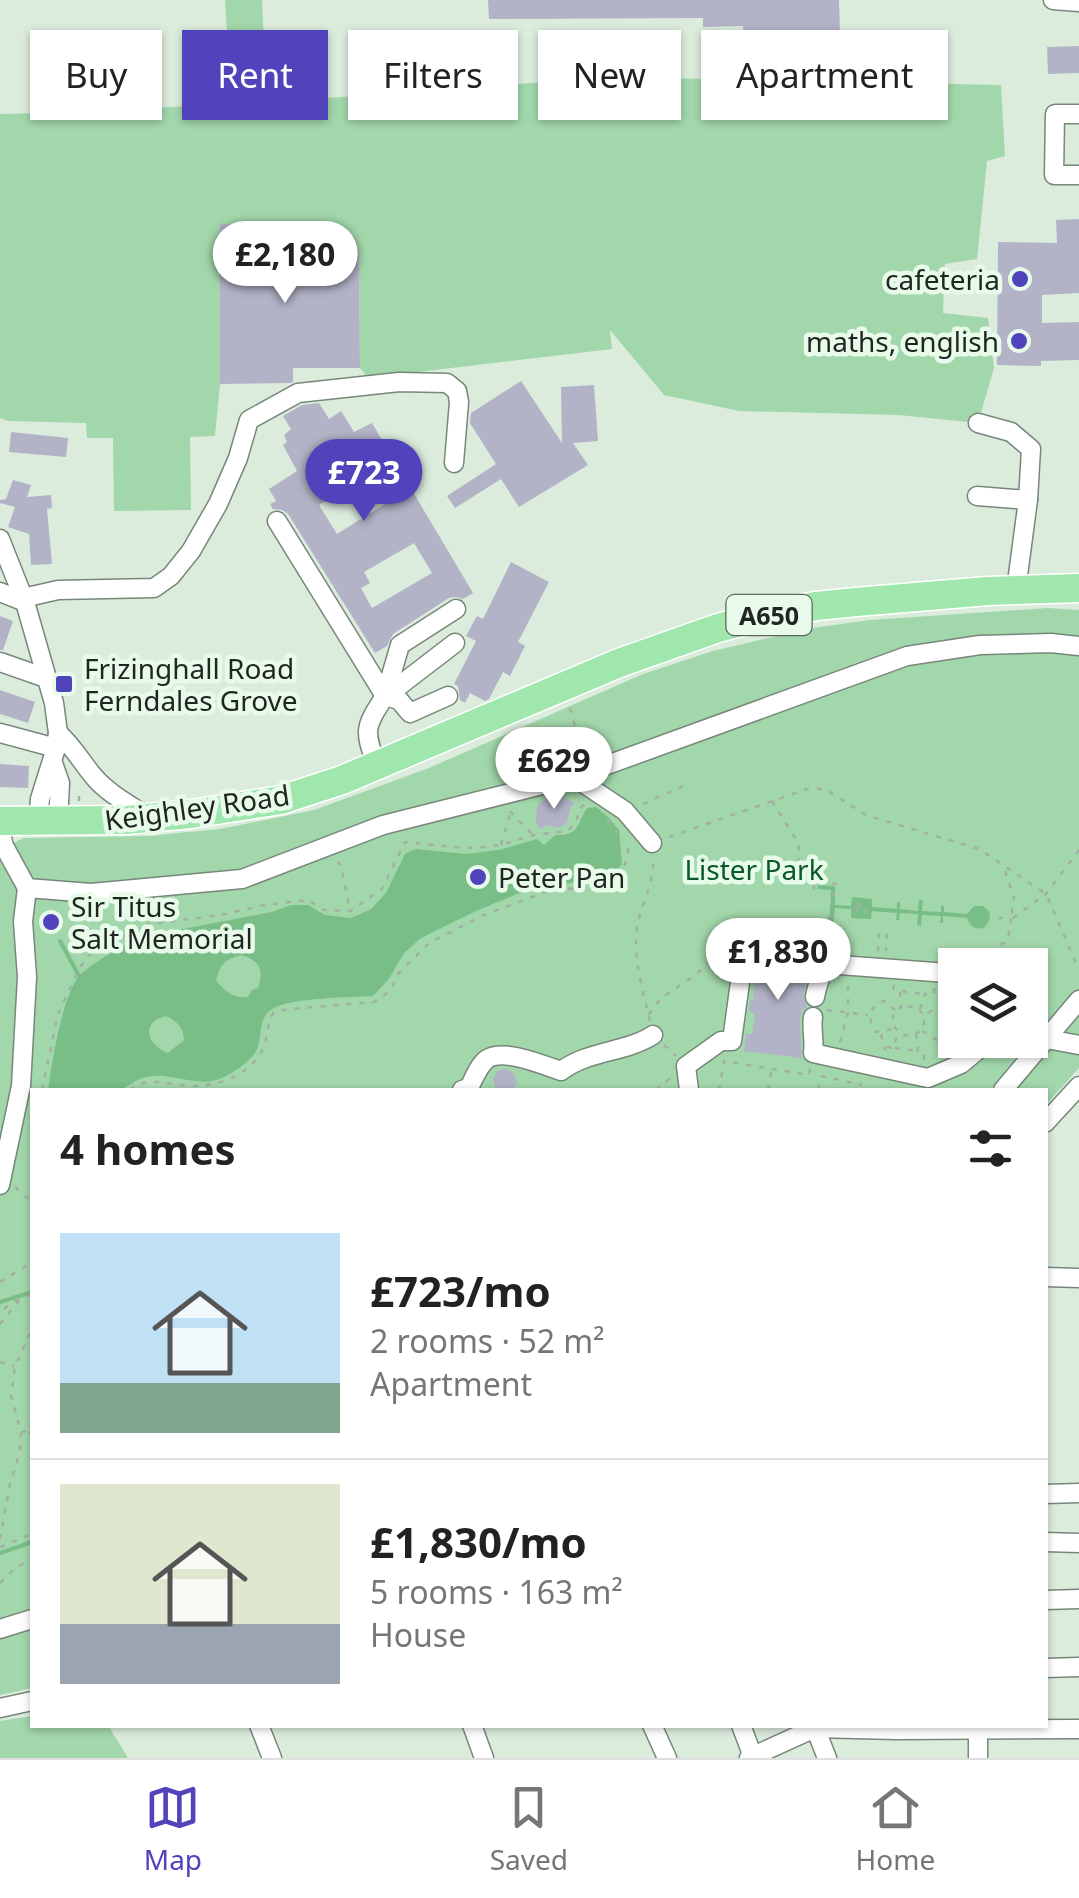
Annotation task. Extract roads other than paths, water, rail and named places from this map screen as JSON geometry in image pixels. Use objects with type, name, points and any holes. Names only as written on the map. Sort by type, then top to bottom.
[{"type":"highway","name":"Keighley Road","points":[[0,821],[150,818],[281,800],[342,780],[619,663],[718,628],[816,606],[1079,588]]},
{"type":"street","points":[[1079,114],[1055,114],[1054,175],[1079,175]]},
{"type":"street","points":[[0,592],[24,600],[58,590],[154,588],[171,576],[191,550],[218,504],[249,420],[298,393],[399,382],[448,383],[457,391],[460,402],[454,463]]},
{"type":"street","points":[[978,423],[1011,432],[1031,448],[1016,590]]},
{"type":"street","points":[[977,496],[1028,500]]},
{"type":"street","points":[[277,521],[385,696],[400,700],[410,713],[448,696]]},
{"type":"street","points":[[0,539],[24,600],[54,703],[56,748],[40,800],[48,822]]},
{"type":"street","points":[[377,765],[366,738],[370,718],[385,696],[400,645],[456,609]]},
{"type":"street","points":[[385,696],[455,643]]},
{"type":"street","points":[[26,888],[91,893],[242,880],[383,825],[585,780],[907,656],[980,645],[1079,646]]},
{"type":"street","points":[[0,662],[46,678]]},
{"type":"street","points":[[0,733],[56,748],[72,745],[92,776],[150,818]]},
{"type":"street","points":[[585,780],[625,811],[652,842]]},
{"type":"street","points":[[0,830],[26,888],[23,922],[27,976],[21,1086],[2,1179]]},
{"type":"street","points":[[689,1088],[686,1066],[721,1040],[732,1041],[746,938],[762,936],[819,944],[826,950],[824,976],[818,982],[818,1008],[810,1032],[814,1041],[812,1060],[836,1058],[928,1078],[968,1058]]},
{"type":"street","points":[[826,964],[938,974]]},
{"type":"street","points":[[1048,1029],[1079,1000]]},
{"type":"street","points":[[469,1088],[488,1058],[505,1054],[561,1070],[584,1057],[654,1035]]},
{"type":"street","points":[[1048,1040],[1079,1045]]},
{"type":"street","points":[[1004,1088],[1025,1058]]},
{"type":"street","points":[[561,1070],[568,1088]]},
{"type":"street","points":[[1048,1120],[1079,1086]]},
{"type":"street","points":[[1048,1277],[1079,1278]]},
{"type":"street","points":[[1048,1494],[1079,1494]]},
{"type":"street","points":[[1048,1542],[1079,1543]]},
{"type":"street","points":[[1048,1600],[1079,1599]]},
{"type":"street","points":[[0,1630],[30,1620]]},
{"type":"street","points":[[1048,1668],[1079,1668]]},
{"type":"street","points":[[0,1708],[30,1701]]},
{"type":"street","points":[[260,1728],[272,1758]]},
{"type":"street","points":[[473,1728],[484,1758]]},
{"type":"street","points":[[653,1728],[667,1758]]},
{"type":"street","points":[[742,1728],[752,1757],[812,1728]]},
{"type":"street","points":[[814,1728],[827,1758]]},
{"type":"street","points":[[896,1728],[1079,1729]]},
{"type":"street","points":[[978,1728],[978,1758]]},
{"type":"waterway","points":[[60,941],[79,976]]},
{"type":"waterway","points":[[0,1302],[30,1293]]},
{"type":"waterway","points":[[0,1553],[30,1543]]},
{"type":"place","name":"cafeteria","points":[[1020,279]]},
{"type":"place","name":"maths, english","points":[[1019,341]]},
{"type":"place","name":"Frizinghall Road Ferndales Grove","points":[[64,684]]},
{"type":"place","name":"Peter Pan","points":[[478,877]]},
{"type":"place","name":"Sir Titus Salt Memorial","points":[[51,922]]},
{"type":"park label","name":"Lister Park","points":[[754,869]]}]
